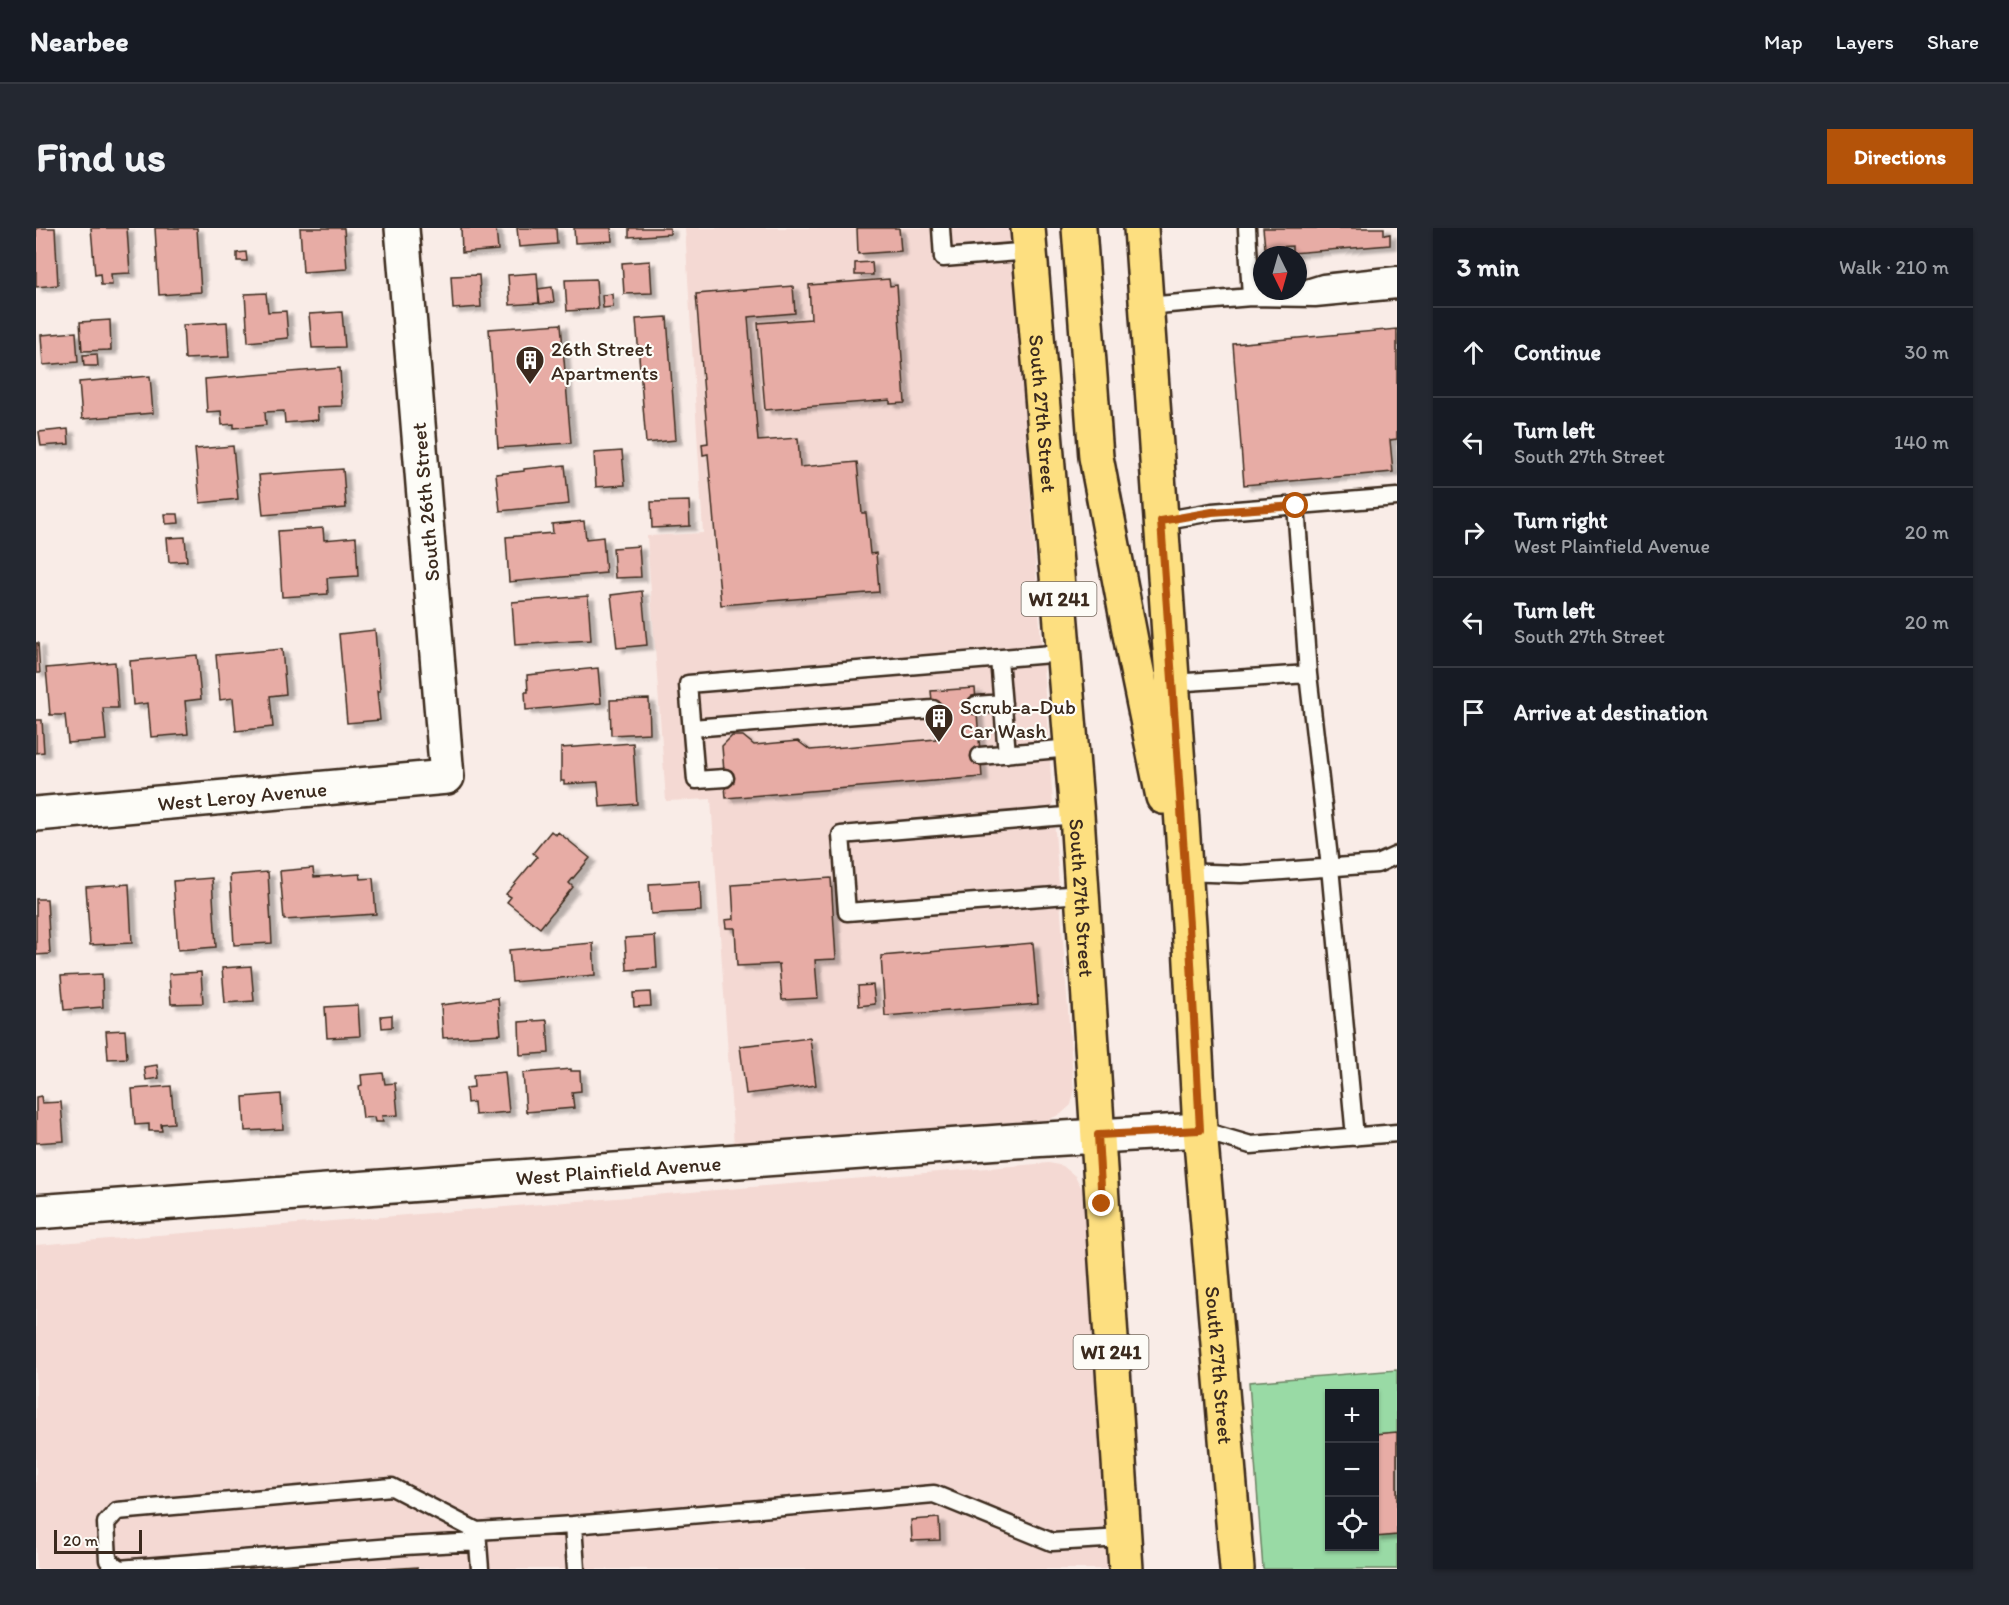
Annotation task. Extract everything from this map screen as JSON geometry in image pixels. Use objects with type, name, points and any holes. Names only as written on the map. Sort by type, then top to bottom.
[{"type":"main road","points":[[1079,228],[1096,457],[1135,661],[1182,872]]},
{"type":"main road","points":[[1141,228],[1172,683],[1182,872]]},
{"type":"main road","name":"South 27th Street","points":[[1029,239],[1077,815],[1124,1554]]},
{"type":"main road","name":"South 27th Street","points":[[1182,872],[1189,925],[1200,1130],[1237,1569]]},
{"type":"street","name":"South 26th Street","points":[[402,228],[447,777]]},
{"type":"street","name":"West Leroy Avenue","points":[[36,814],[447,777]]},
{"type":"street","name":"West Plainfield Avenue","points":[[36,1212],[1098,1135],[1200,1130]]},
{"type":"lane","points":[[941,228],[943,258],[1029,239]]},
{"type":"lane","points":[[1146,306],[1251,297],[1247,228]]},
{"type":"lane","points":[[1367,279],[1391,268],[1397,262]]},
{"type":"lane","points":[[1307,288],[1323,283],[1397,276]]},
{"type":"lane","points":[[1307,298],[1397,290]]},
{"type":"lane","points":[[1161,521],[1212,512],[1397,497]]},
{"type":"lane","points":[[1296,506],[1308,674],[1330,867],[1355,1137]]},
{"type":"lane","points":[[725,778],[696,780],[688,684],[1063,653]]},
{"type":"lane","points":[[999,659],[1007,754]]},
{"type":"lane","points":[[1172,683],[1308,674]]},
{"type":"lane","points":[[976,705],[1003,703]]},
{"type":"lane","points":[[692,728],[933,709]]},
{"type":"lane","points":[[980,756],[1071,748]]},
{"type":"lane","points":[[1077,815],[841,835],[848,912],[1082,894]]},
{"type":"lane","points":[[1182,872],[1241,874],[1377,864],[1397,855]]},
{"type":"lane","points":[[1200,1130],[1251,1145],[1397,1133]]},
{"type":"lane","points":[[478,1537],[392,1487],[117,1511],[106,1523],[108,1560],[119,1569],[404,1546],[478,1537],[573,1525],[934,1494],[1052,1542],[1124,1554]]},
{"type":"lane","points":[[573,1525],[576,1569]]},
{"type":"lane","points":[[478,1537],[480,1569]]},
{"type":"shaded area","points":[[685,228],[1011,228],[1074,1092],[1071,1105],[1061,1114],[1047,1120],[734,1145],[711,799],[666,801],[647,536],[703,533]]},
{"type":"shaded area","points":[[1049,1163],[1063,1166],[1075,1176],[1083,1190],[1111,1569],[36,1569],[36,1245]]},
{"type":"green space","points":[[1397,1370],[1397,1569],[1263,1569],[1249,1382]]},
{"type":"building","points":[[36,228],[55,228],[58,285],[36,287]]},
{"type":"building","points":[[91,228],[127,228],[130,273],[111,274],[112,285],[101,285],[100,274],[95,275]]},
{"type":"building","points":[[155,228],[197,228],[201,292],[159,295]]},
{"type":"building","points":[[300,228],[344,228],[347,269],[303,272]]},
{"type":"building","points":[[461,228],[496,228],[498,250],[462,253]]},
{"type":"building","points":[[517,228],[556,228],[557,244],[519,247]]},
{"type":"building","points":[[574,228],[611,228],[612,241],[575,243]]},
{"type":"building","points":[[629,228],[670,228],[670,234],[629,237]]},
{"type":"building","points":[[857,228],[899,228],[901,251],[858,254]]},
{"type":"building","points":[[1263,228],[1384,228],[1384,235],[1390,234],[1390,245],[1307,252],[1307,246],[1265,246]]},
{"type":"building","points":[[246,252],[247,261],[237,261],[237,253]]},
{"type":"building","points":[[650,261],[652,293],[624,294],[622,263]]},
{"type":"building","points":[[872,262],[873,275],[855,275],[855,263]]},
{"type":"building","points":[[537,273],[539,303],[510,305],[508,275]]},
{"type":"building","points":[[479,275],[481,307],[453,309],[451,276]]},
{"type":"building","points":[[596,279],[598,309],[567,311],[565,280]]},
{"type":"building","points":[[889,279],[890,286],[897,285],[905,403],[890,404],[890,400],[765,410],[758,323],[811,319],[809,285]]},
{"type":"building","points":[[793,286],[795,313],[748,317],[758,441],[798,438],[800,467],[857,462],[862,513],[866,513],[870,554],[876,553],[879,592],[721,605],[708,454],[703,455],[702,444],[708,443],[696,294]]},
{"type":"building","points":[[552,287],[554,302],[540,304],[538,289]]},
{"type":"building","points":[[266,293],[268,312],[286,311],[288,338],[248,342],[245,294]]},
{"type":"building","points":[[612,294],[613,307],[603,308],[602,295]]},
{"type":"building","points":[[342,312],[345,347],[312,348],[309,314]]},
{"type":"building","points":[[667,317],[676,440],[646,443],[636,319]]},
{"type":"building","points":[[110,320],[111,350],[82,351],[80,322]]},
{"type":"building","points":[[227,322],[229,357],[185,359],[183,325]]},
{"type":"building","name":"26th Street Apartments","points":[[561,324],[571,443],[498,448],[489,329]]},
{"type":"building","points":[[1397,329],[1397,439],[1390,440],[1393,472],[1244,485],[1233,344]]},
{"type":"building","points":[[76,332],[78,362],[43,365],[41,335]]},
{"type":"building","points":[[97,354],[98,366],[84,366],[83,355]]},
{"type":"building","points":[[340,368],[342,406],[317,407],[318,420],[285,423],[284,411],[265,412],[266,425],[234,428],[234,424],[222,425],[221,411],[207,412],[205,379]]},
{"type":"building","points":[[150,376],[153,413],[82,419],[79,382]]},
{"type":"building","points":[[68,429],[69,444],[41,446],[39,432]]},
{"type":"building","points":[[233,446],[238,499],[200,503],[195,449]]},
{"type":"building","points":[[622,451],[625,485],[596,487],[594,453]]},
{"type":"building","points":[[565,465],[569,504],[500,511],[496,474]]},
{"type":"building","points":[[343,469],[346,508],[263,515],[259,475]]},
{"type":"building","points":[[689,501],[690,526],[652,528],[651,502]]},
{"type":"building","points":[[165,514],[178,514],[179,523],[166,524]]},
{"type":"building","points":[[584,521],[586,539],[603,537],[606,573],[509,582],[506,537],[553,533],[552,524]]},
{"type":"building","points":[[323,528],[324,540],[356,537],[358,576],[327,578],[328,594],[282,597],[278,531]]},
{"type":"building","points":[[185,537],[187,561],[169,562],[167,538]]},
{"type":"building","points":[[639,546],[641,577],[615,578],[613,548]]},
{"type":"building","points":[[642,591],[647,645],[617,648],[611,595]]},
{"type":"building","points":[[588,596],[591,640],[515,645],[512,602]]},
{"type":"building","points":[[375,630],[380,720],[347,723],[339,634]]},
{"type":"building","points":[[36,643],[38,643],[40,673],[36,673]]},
{"type":"building","points":[[282,649],[286,694],[270,696],[273,727],[236,731],[233,698],[220,700],[216,655]]},
{"type":"building","points":[[197,655],[201,699],[185,701],[188,734],[151,737],[148,703],[133,705],[130,661]]},
{"type":"building","points":[[115,662],[118,708],[103,708],[106,740],[68,743],[65,715],[50,715],[46,668]]},
{"type":"building","points":[[598,668],[601,703],[526,710],[527,675]]},
{"type":"building","name":"Scrub-a-Dub Car Wash","points":[[975,688],[982,777],[726,798],[722,746],[732,736],[743,736],[754,745],[798,741],[810,750],[936,739],[931,691]]},
{"type":"building","points":[[649,699],[650,733],[611,735],[610,700]]},
{"type":"building","points":[[36,720],[42,720],[44,752],[36,753]]},
{"type":"building","points":[[633,743],[637,804],[600,807],[598,782],[564,784],[564,781],[561,781],[561,748]]},
{"type":"building","points":[[551,831],[556,835],[558,832],[590,858],[569,883],[573,887],[540,928],[507,902],[511,897],[506,894],[537,857],[533,853]]},
{"type":"building","points":[[313,868],[314,877],[360,874],[361,879],[373,878],[376,914],[284,920],[280,871]]},
{"type":"building","points":[[268,872],[272,943],[234,945],[230,875]]},
{"type":"building","points":[[212,878],[216,947],[178,950],[173,881]]},
{"type":"building","points":[[831,878],[836,959],[815,960],[818,998],[782,1000],[779,964],[737,966],[735,928],[726,928],[725,920],[734,919],[732,885]]},
{"type":"building","points":[[700,881],[701,911],[651,914],[649,884]]},
{"type":"building","points":[[129,884],[132,943],[90,945],[86,887]]},
{"type":"building","points":[[36,899],[47,899],[50,954],[36,955]]},
{"type":"building","points":[[655,936],[657,968],[627,970],[625,938]]},
{"type":"building","points":[[593,943],[595,975],[512,982],[509,950]]},
{"type":"building","points":[[1033,943],[1038,1004],[885,1016],[881,956]]},
{"type":"building","points":[[251,966],[254,1001],[225,1003],[222,968]]},
{"type":"building","points":[[201,972],[203,1003],[171,1004],[169,974]]},
{"type":"building","points":[[102,974],[103,1007],[64,1010],[61,976]]},
{"type":"building","points":[[873,985],[875,1004],[859,1006],[858,986]]},
{"type":"building","points":[[650,992],[651,1006],[634,1007],[633,993]]},
{"type":"building","points":[[498,998],[501,1034],[443,1038],[441,1005]]},
{"type":"building","points":[[358,1005],[360,1036],[327,1038],[325,1007]]},
{"type":"building","points":[[392,1015],[392,1027],[382,1028],[381,1016]]},
{"type":"building","points":[[547,1020],[549,1053],[520,1055],[519,1022]]},
{"type":"building","points":[[125,1030],[127,1058],[108,1059],[106,1031]]},
{"type":"building","points":[[810,1038],[816,1085],[746,1094],[740,1046]]},
{"type":"building","points":[[157,1065],[159,1078],[146,1080],[144,1067]]},
{"type":"building","points":[[571,1069],[571,1071],[580,1071],[581,1091],[572,1092],[574,1108],[526,1112],[523,1073]]},
{"type":"building","points":[[505,1072],[509,1112],[475,1115],[474,1102],[467,1103],[466,1088],[474,1087],[473,1075]]},
{"type":"building","points":[[383,1073],[385,1084],[395,1083],[398,1115],[382,1116],[383,1122],[375,1122],[374,1117],[363,1118],[359,1086],[362,1085],[361,1075]]},
{"type":"building","points":[[171,1086],[174,1123],[161,1124],[162,1131],[149,1131],[149,1124],[135,1125],[132,1089]]},
{"type":"building","points":[[281,1094],[283,1129],[245,1131],[243,1097]]},
{"type":"building","points":[[41,1096],[42,1103],[61,1102],[64,1141],[36,1143],[36,1097]]},
{"type":"building","points":[[1397,1432],[1397,1535],[1379,1537],[1379,1443],[1379,1434]]},
{"type":"building","points":[[939,1518],[940,1540],[912,1541],[911,1520]]},
{"type":"building","points":[[417,1567],[417,1569],[386,1569]]},
{"type":"place","name":"26th Street Apartments","points":[[530,386]]},
{"type":"place","name":"Scrub-a-Dub Car Wash","points":[[939,744]]},
{"type":"route","points":[[1102,1204],[1098,1135],[1200,1130],[1189,925],[1161,521],[1212,512],[1296,506]]}]
